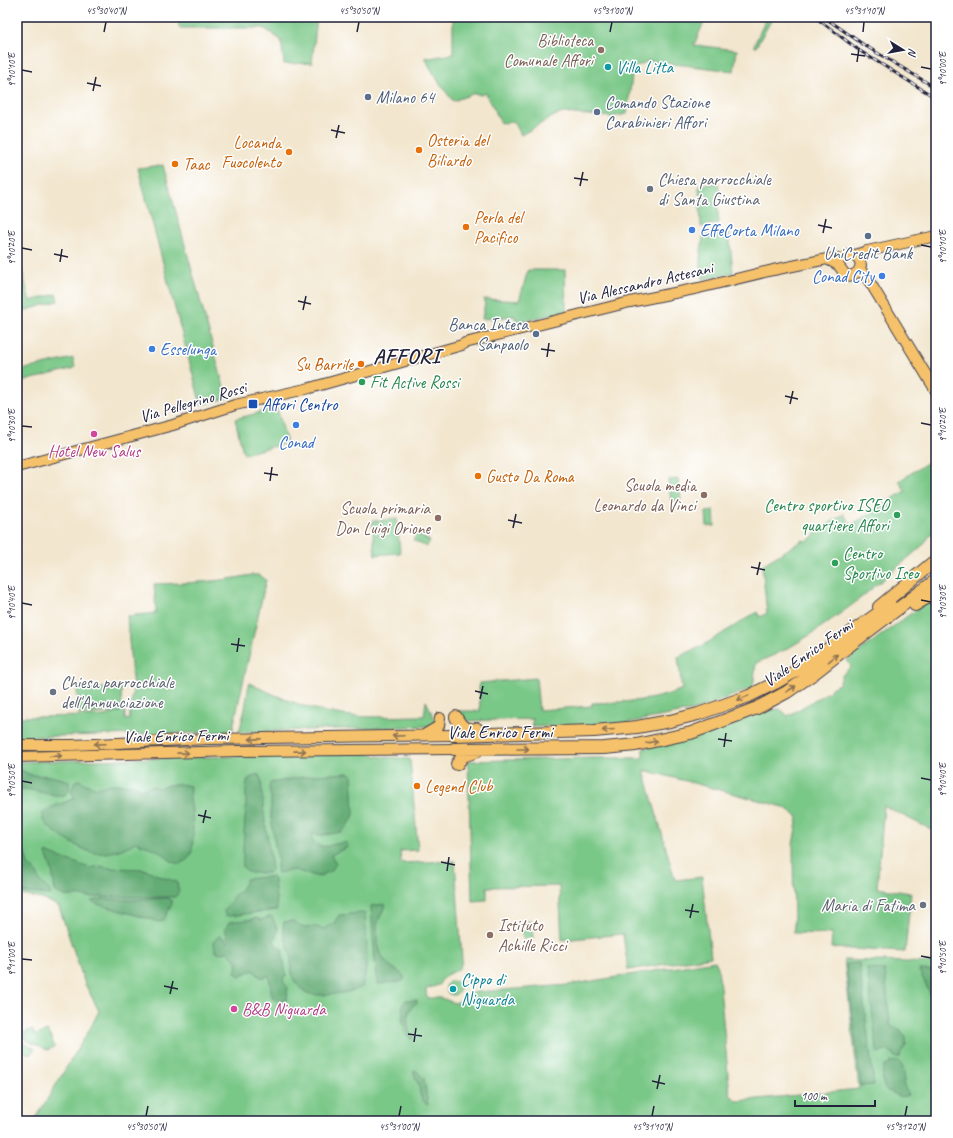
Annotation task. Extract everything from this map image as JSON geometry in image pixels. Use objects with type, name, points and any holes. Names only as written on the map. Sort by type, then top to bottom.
[{"type":"highway","points":[[851,638],[916,575],[936,560]]},
{"type":"highway","name":"Viale Enrico Fermi","points":[[454,749],[604,748],[636,745],[691,733],[757,708],[786,692],[813,674],[851,638],[936,572]]},
{"type":"highway","name":"Viale Enrico Fermi","points":[[453,736],[594,731],[637,727],[670,722],[729,704],[775,683],[801,668],[851,638],[936,580]]},
{"type":"highway","points":[[851,638],[891,621],[936,592]]},
{"type":"highway","points":[[456,717],[458,723],[467,730],[480,729],[489,734]]},
{"type":"highway","points":[[457,764],[463,756],[484,749]]},
{"type":"main road","points":[[858,265],[870,250],[932,237],[936,232]]},
{"type":"main road","points":[[841,263],[848,255],[858,265],[936,391]]},
{"type":"main road","name":"Via Alessandro Astesani","points":[[470,342],[630,302],[827,259],[838,265],[841,263],[842,272],[848,275],[853,275],[858,265]]},
{"type":"main road","name":"Via Pellegrino Rossi","points":[[17,467],[173,425],[235,405],[310,388],[470,342]]},
{"type":"main road","points":[[423,735],[439,726],[440,718]]},
{"type":"main road","name":"Viale Enrico Fermi","points":[[17,745],[72,745],[209,739],[423,735],[453,736]]},
{"type":"main road","points":[[416,749],[426,754],[444,754],[449,756],[457,764]]},
{"type":"main road","name":"Viale Enrico Fermi","points":[[17,757],[238,751],[454,749]]},
{"type":"green space","points":[[178,17],[317,17],[312,63],[284,64],[281,40],[264,28],[179,28]]},
{"type":"green space","points":[[453,17],[706,17],[694,45],[737,50],[734,71],[648,61],[633,68],[627,114],[611,117],[564,113],[556,115],[521,135],[514,121],[501,123],[486,93],[480,95],[475,93],[453,101],[431,69],[425,57],[430,58],[453,54]]},
{"type":"green space","points":[[767,17],[772,17],[772,19],[755,47],[754,45]]},
{"type":"green space","points":[[163,165],[227,398],[201,405],[138,168]]},
{"type":"green space","points":[[718,183],[720,196],[717,196],[719,223],[701,227],[699,187],[701,185]]},
{"type":"green space","points":[[729,232],[733,273],[703,279],[700,259],[703,236]]},
{"type":"green space","points":[[17,253],[30,301],[56,294],[58,301],[17,313]]},
{"type":"green space","points":[[528,270],[565,270],[566,311],[516,323],[515,316],[482,319],[485,303],[484,299],[519,301]]},
{"type":"green space","points":[[73,358],[75,368],[17,383],[17,371]]},
{"type":"green space","points":[[277,408],[287,443],[244,454],[235,419]]},
{"type":"green space","name":"Centro Sportivo Iseo","points":[[936,457],[936,528],[922,546],[852,605],[810,635],[785,650],[756,663],[753,688],[695,710],[621,724],[531,727],[533,719],[463,721],[460,711],[480,711],[479,683],[536,678],[539,710],[592,706],[592,703],[626,702],[649,699],[660,697],[682,689],[678,657],[702,646],[757,612],[760,617],[767,613],[762,565],[803,540],[807,541],[815,535],[816,532],[844,514],[851,525],[871,513],[905,491],[899,481]]},
{"type":"green space","points":[[678,479],[681,500],[671,501],[668,480]]},
{"type":"green space","points":[[714,511],[715,526],[707,526],[706,512]]},
{"type":"green space","points":[[397,519],[400,553],[375,555],[372,521]]},
{"type":"green space","points":[[417,534],[430,541],[426,547],[413,540]]},
{"type":"green space","points":[[258,575],[266,580],[232,732],[17,737],[17,717],[104,716],[121,712],[79,714],[77,690],[121,687],[122,711],[125,711],[125,719],[129,720],[133,690],[127,616],[156,613],[154,584],[215,581]]},
{"type":"green space","points":[[936,597],[936,624],[931,627],[936,635],[936,832],[884,806],[877,888],[911,893],[905,952],[831,948],[832,934],[794,933],[793,845],[798,817],[784,807],[644,770],[675,880],[702,877],[711,957],[628,970],[623,934],[562,940],[559,886],[487,887],[487,900],[472,901],[468,761],[643,758],[643,749],[766,710],[780,709],[788,716],[839,684],[843,674],[851,667],[847,660]]},
{"type":"green space","points":[[249,683],[300,704],[326,712],[353,716],[424,716],[426,701],[436,721],[432,726],[239,732],[245,709]]},
{"type":"green space","points":[[368,753],[376,756],[410,759],[418,850],[400,851],[401,863],[455,861],[462,959],[461,964],[458,970],[444,977],[439,985],[426,989],[427,998],[441,998],[455,1003],[476,992],[568,985],[715,961],[718,967],[730,1095],[738,1101],[859,1089],[844,960],[936,963],[936,1121],[34,1121],[91,1027],[99,1011],[85,984],[59,907],[39,898],[17,895],[17,762]]},
{"type":"green space","points":[[17,768],[31,775],[51,776],[69,781],[68,791],[64,795],[52,795],[27,789],[17,789]]},
{"type":"green space","points":[[258,774],[261,779],[264,814],[272,869],[268,873],[251,873],[243,868],[246,785],[248,779]]},
{"type":"green space","points":[[352,774],[354,814],[352,820],[342,832],[323,835],[313,834],[312,839],[319,846],[347,843],[348,847],[331,855],[336,863],[332,870],[319,877],[294,870],[278,873],[278,857],[271,817],[270,783],[314,775]]},
{"type":"green space","points":[[79,780],[97,788],[111,784],[133,785],[143,789],[153,786],[158,788],[167,785],[180,784],[190,786],[193,830],[191,855],[187,860],[179,864],[173,862],[157,850],[135,842],[116,851],[95,853],[82,849],[57,834],[45,823],[42,815],[45,810],[75,798],[71,791],[75,781]]},
{"type":"green space","points":[[17,836],[21,841],[28,864],[37,873],[40,881],[49,890],[51,895],[17,892]]},
{"type":"green space","points":[[47,852],[90,868],[101,866],[108,868],[147,870],[177,882],[179,893],[175,897],[64,896],[55,891],[52,870],[46,854]]},
{"type":"green space","points":[[272,877],[274,880],[277,910],[229,916],[225,915],[225,909],[234,895],[242,888],[246,879]]},
{"type":"green space","points":[[168,898],[171,900],[172,904],[163,921],[160,922],[91,901],[103,899],[131,900]]},
{"type":"green space","points":[[385,904],[378,922],[378,944],[385,960],[390,966],[404,976],[404,980],[399,982],[378,984],[371,906]]},
{"type":"green space","points":[[365,914],[367,951],[366,969],[362,987],[350,991],[327,995],[305,992],[296,983],[293,977],[290,952],[284,934],[284,922],[292,921],[302,927],[314,926],[323,929],[334,923],[339,915]]},
{"type":"green space","points":[[272,917],[278,930],[274,941],[276,945],[282,949],[286,976],[283,978],[284,983],[288,988],[288,997],[286,1000],[282,1001],[272,998],[269,975],[266,977],[260,977],[253,970],[239,976],[235,972],[238,962],[227,952],[216,952],[213,942],[219,936],[225,939],[227,943],[229,941],[225,930],[229,922],[257,918],[261,920]]},
{"type":"green space","points":[[531,921],[533,938],[523,939],[522,922]]},
{"type":"green space","points":[[859,963],[874,1085],[861,1086],[846,964]]},
{"type":"green space","points":[[867,969],[885,970],[890,1024],[893,1028],[900,1029],[906,1038],[906,1044],[900,1057],[896,1058],[893,1053],[886,1050],[878,1053]]},
{"type":"green space","points":[[919,970],[936,971],[936,1007]]},
{"type":"green space","points":[[450,981],[456,981],[460,985],[460,991],[456,995],[450,995],[446,991],[446,985]]},
{"type":"green space","points":[[406,1000],[417,1000],[417,1003],[408,1014],[409,1031],[413,1038],[411,1039],[405,1032],[403,1023],[402,1005]]},
{"type":"green space","points":[[32,1029],[35,1035],[48,1031],[55,1047],[47,1050],[26,1040],[24,1033]]},
{"type":"green space","points":[[17,1039],[35,1049],[30,1055],[17,1047]]},
{"type":"green space","points":[[899,1061],[904,1072],[903,1084],[908,1095],[902,1097],[886,1090],[883,1081],[884,1067],[889,1065],[891,1062]]},
{"type":"green space","points":[[414,1071],[417,1071],[424,1079],[428,1105],[421,1097]]},
{"type":"railway","points":[[815,17],[860,51],[936,98]]},
{"type":"railway","points":[[824,17],[864,45],[936,88]]},
{"type":"place","name":"Biblioteca Comunale Affori","points":[[601,50]]},
{"type":"place","name":"Villa Litta","points":[[608,67]]},
{"type":"place","name":"Milano 64","points":[[368,97]]},
{"type":"place","name":"Comando Stazione Carabinieri Affori","points":[[597,112]]},
{"type":"place","name":"Osteria del Biliardo","points":[[419,150]]},
{"type":"place","name":"Locanda Fuocolento","points":[[289,152]]},
{"type":"place","name":"Taac","points":[[175,164]]},
{"type":"place","name":"Chiesa parrocchiale di Santa Giustina","points":[[650,189]]},
{"type":"place","name":"Perla del Pacifico","points":[[466,227]]},
{"type":"place","name":"EffeCorta Milano","points":[[692,230]]},
{"type":"place","name":"UniCredit Bank","points":[[868,236]]},
{"type":"place","name":"Conad City","points":[[882,276]]},
{"type":"place","name":"Banca Intesa Sanpaolo","points":[[536,334]]},
{"type":"place","name":"Esselunga","points":[[152,349]]},
{"type":"place","name":"Su Barrile","points":[[361,364]]},
{"type":"place","name":"Fit Active Rossi","points":[[362,382]]},
{"type":"place","name":"Affori Centro","points":[[253,404]]},
{"type":"place","name":"Conad","points":[[296,425]]},
{"type":"place","name":"Hotel New Salus","points":[[94,434]]},
{"type":"place","name":"Gusto Da Roma","points":[[478,476]]},
{"type":"place","name":"Scuola media Leonardo da Vinci","points":[[704,495]]},
{"type":"place","name":"Centro sportivo ISEO quartiere Affori","points":[[897,515]]},
{"type":"place","name":"Scuola primaria Don Luigi Orione","points":[[438,518]]},
{"type":"place","name":"Centro Sportivo Iseo","points":[[835,563]]},
{"type":"place","name":"Chiesa parrocchiale dell'Annunciazione","points":[[53,692]]},
{"type":"place","name":"Legend Club","points":[[417,786]]},
{"type":"place","name":"Maria di Fatima","points":[[923,905]]},
{"type":"place","name":"Istituto Achille Ricci","points":[[490,935]]},
{"type":"place","name":"Cippo di Niguarda","points":[[453,989]]},
{"type":"place","name":"B&B Niguarda","points":[[234,1009]]},
{"type":"district","name":"AFFORI","points":[[407,356]]}]
